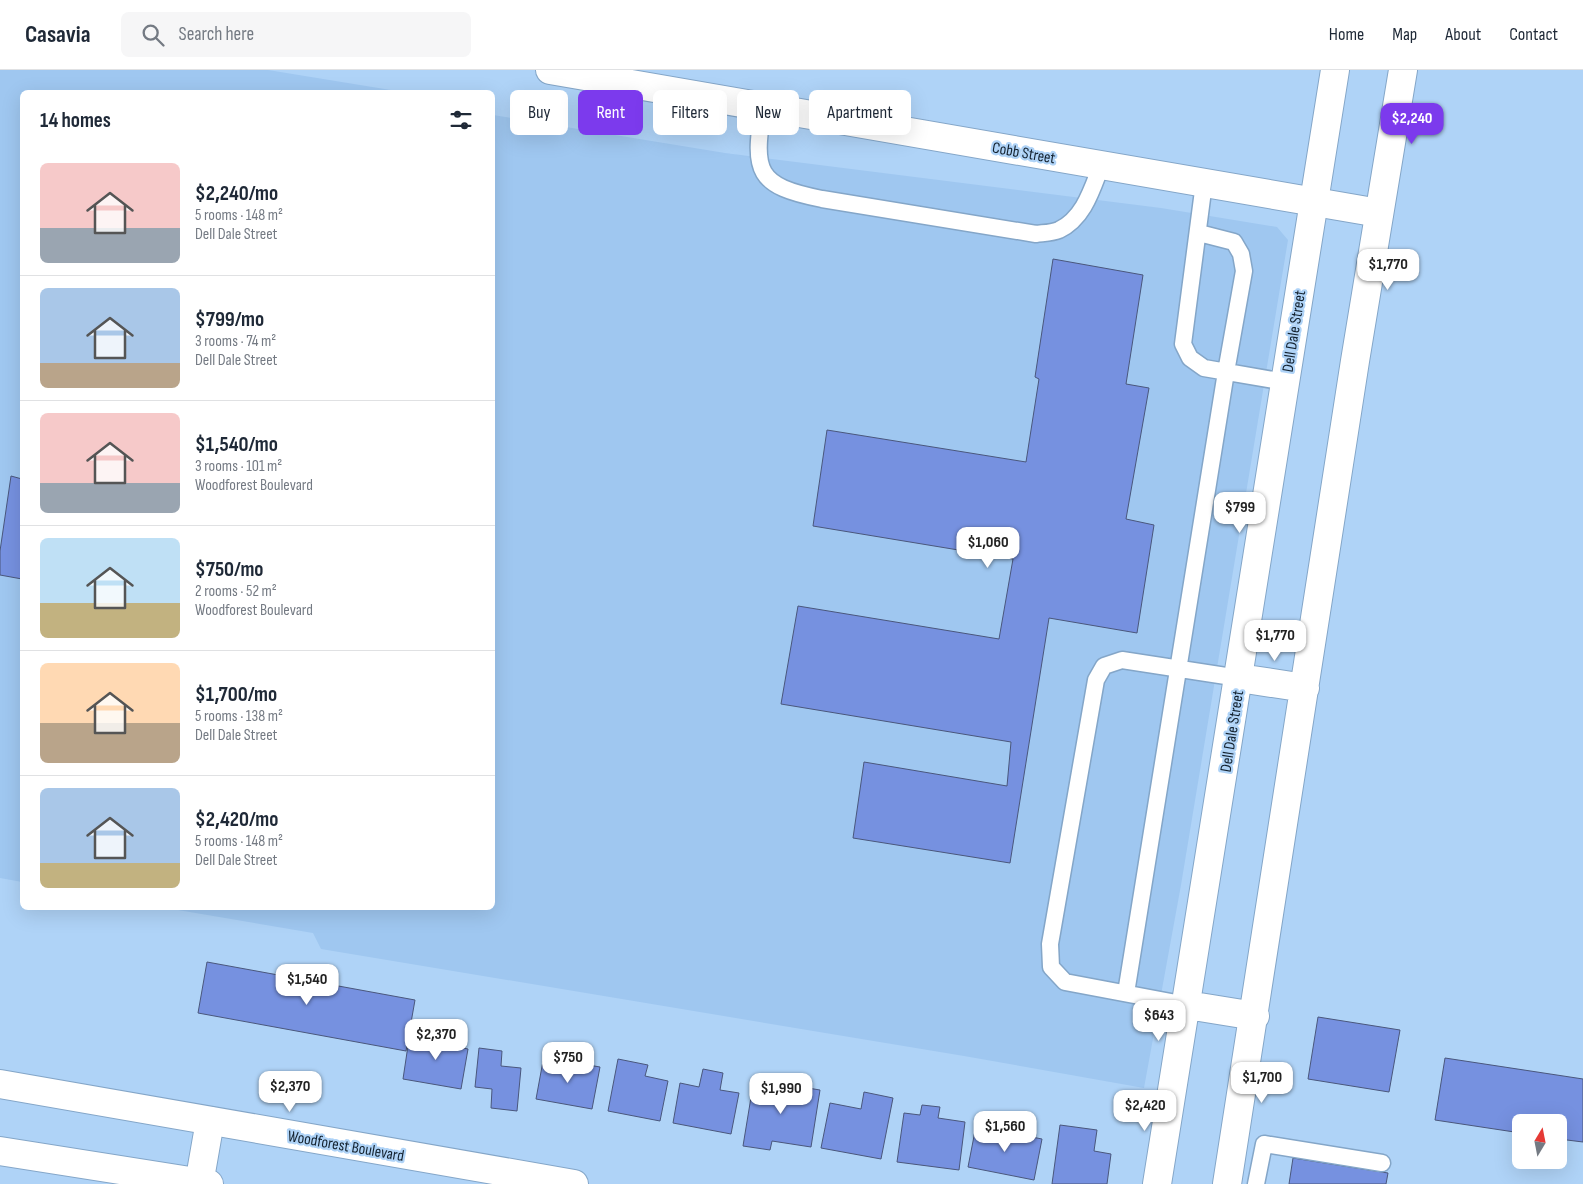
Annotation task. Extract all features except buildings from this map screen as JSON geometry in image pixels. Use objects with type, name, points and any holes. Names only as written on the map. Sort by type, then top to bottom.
[{"type":"main road","name":"Cobb Street","points":[[550,70],[737,103]]},
{"type":"main road","name":"Dell Dale Street","points":[[1157,1184],[1335,70]]},
{"type":"main road","points":[[1227,1184],[1403,70]]},
{"type":"main road","name":"Cobb Street","points":[[799,114],[1379,213]]},
{"type":"main road","points":[[1239,678],[1305,688]]},
{"type":"main road","points":[[1186,1005],[1255,1016]]},
{"type":"main road","name":"Woodforest Boulevard","points":[[0,1084],[210,1121],[520,1180],[574,1184]]},
{"type":"main road","points":[[0,1151],[203,1184],[210,1121]]},
{"type":"lane","points":[[760,135],[758,161],[768,179],[790,193],[1036,234],[1058,230],[1074,219],[1086,204],[1101,166]]},
{"type":"lane","points":[[1204,183],[1199,233],[1183,344],[1190,358],[1204,368],[1285,382]]},
{"type":"lane","points":[[1126,993],[1244,271],[1241,254],[1234,242],[1199,233]]},
{"type":"lane","points":[[1186,1005],[1065,982],[1051,967],[1050,944],[1096,680],[1104,666],[1122,660],[1239,678]]},
{"type":"lane","points":[[1256,1184],[1264,1144],[1382,1163]]},
{"type":"shaded area","points":[[0,70],[268,70],[391,90],[20,90],[20,882],[0,878]]},
{"type":"shaded area","points":[[495,115],[510,118],[510,135],[568,135],[568,127],[578,129],[578,135],[615,135],[725,153],[1161,208],[1277,227],[1288,240],[1181,885],[1144,1088],[964,1056],[321,949],[313,933],[178,910],[495,910]]}]
